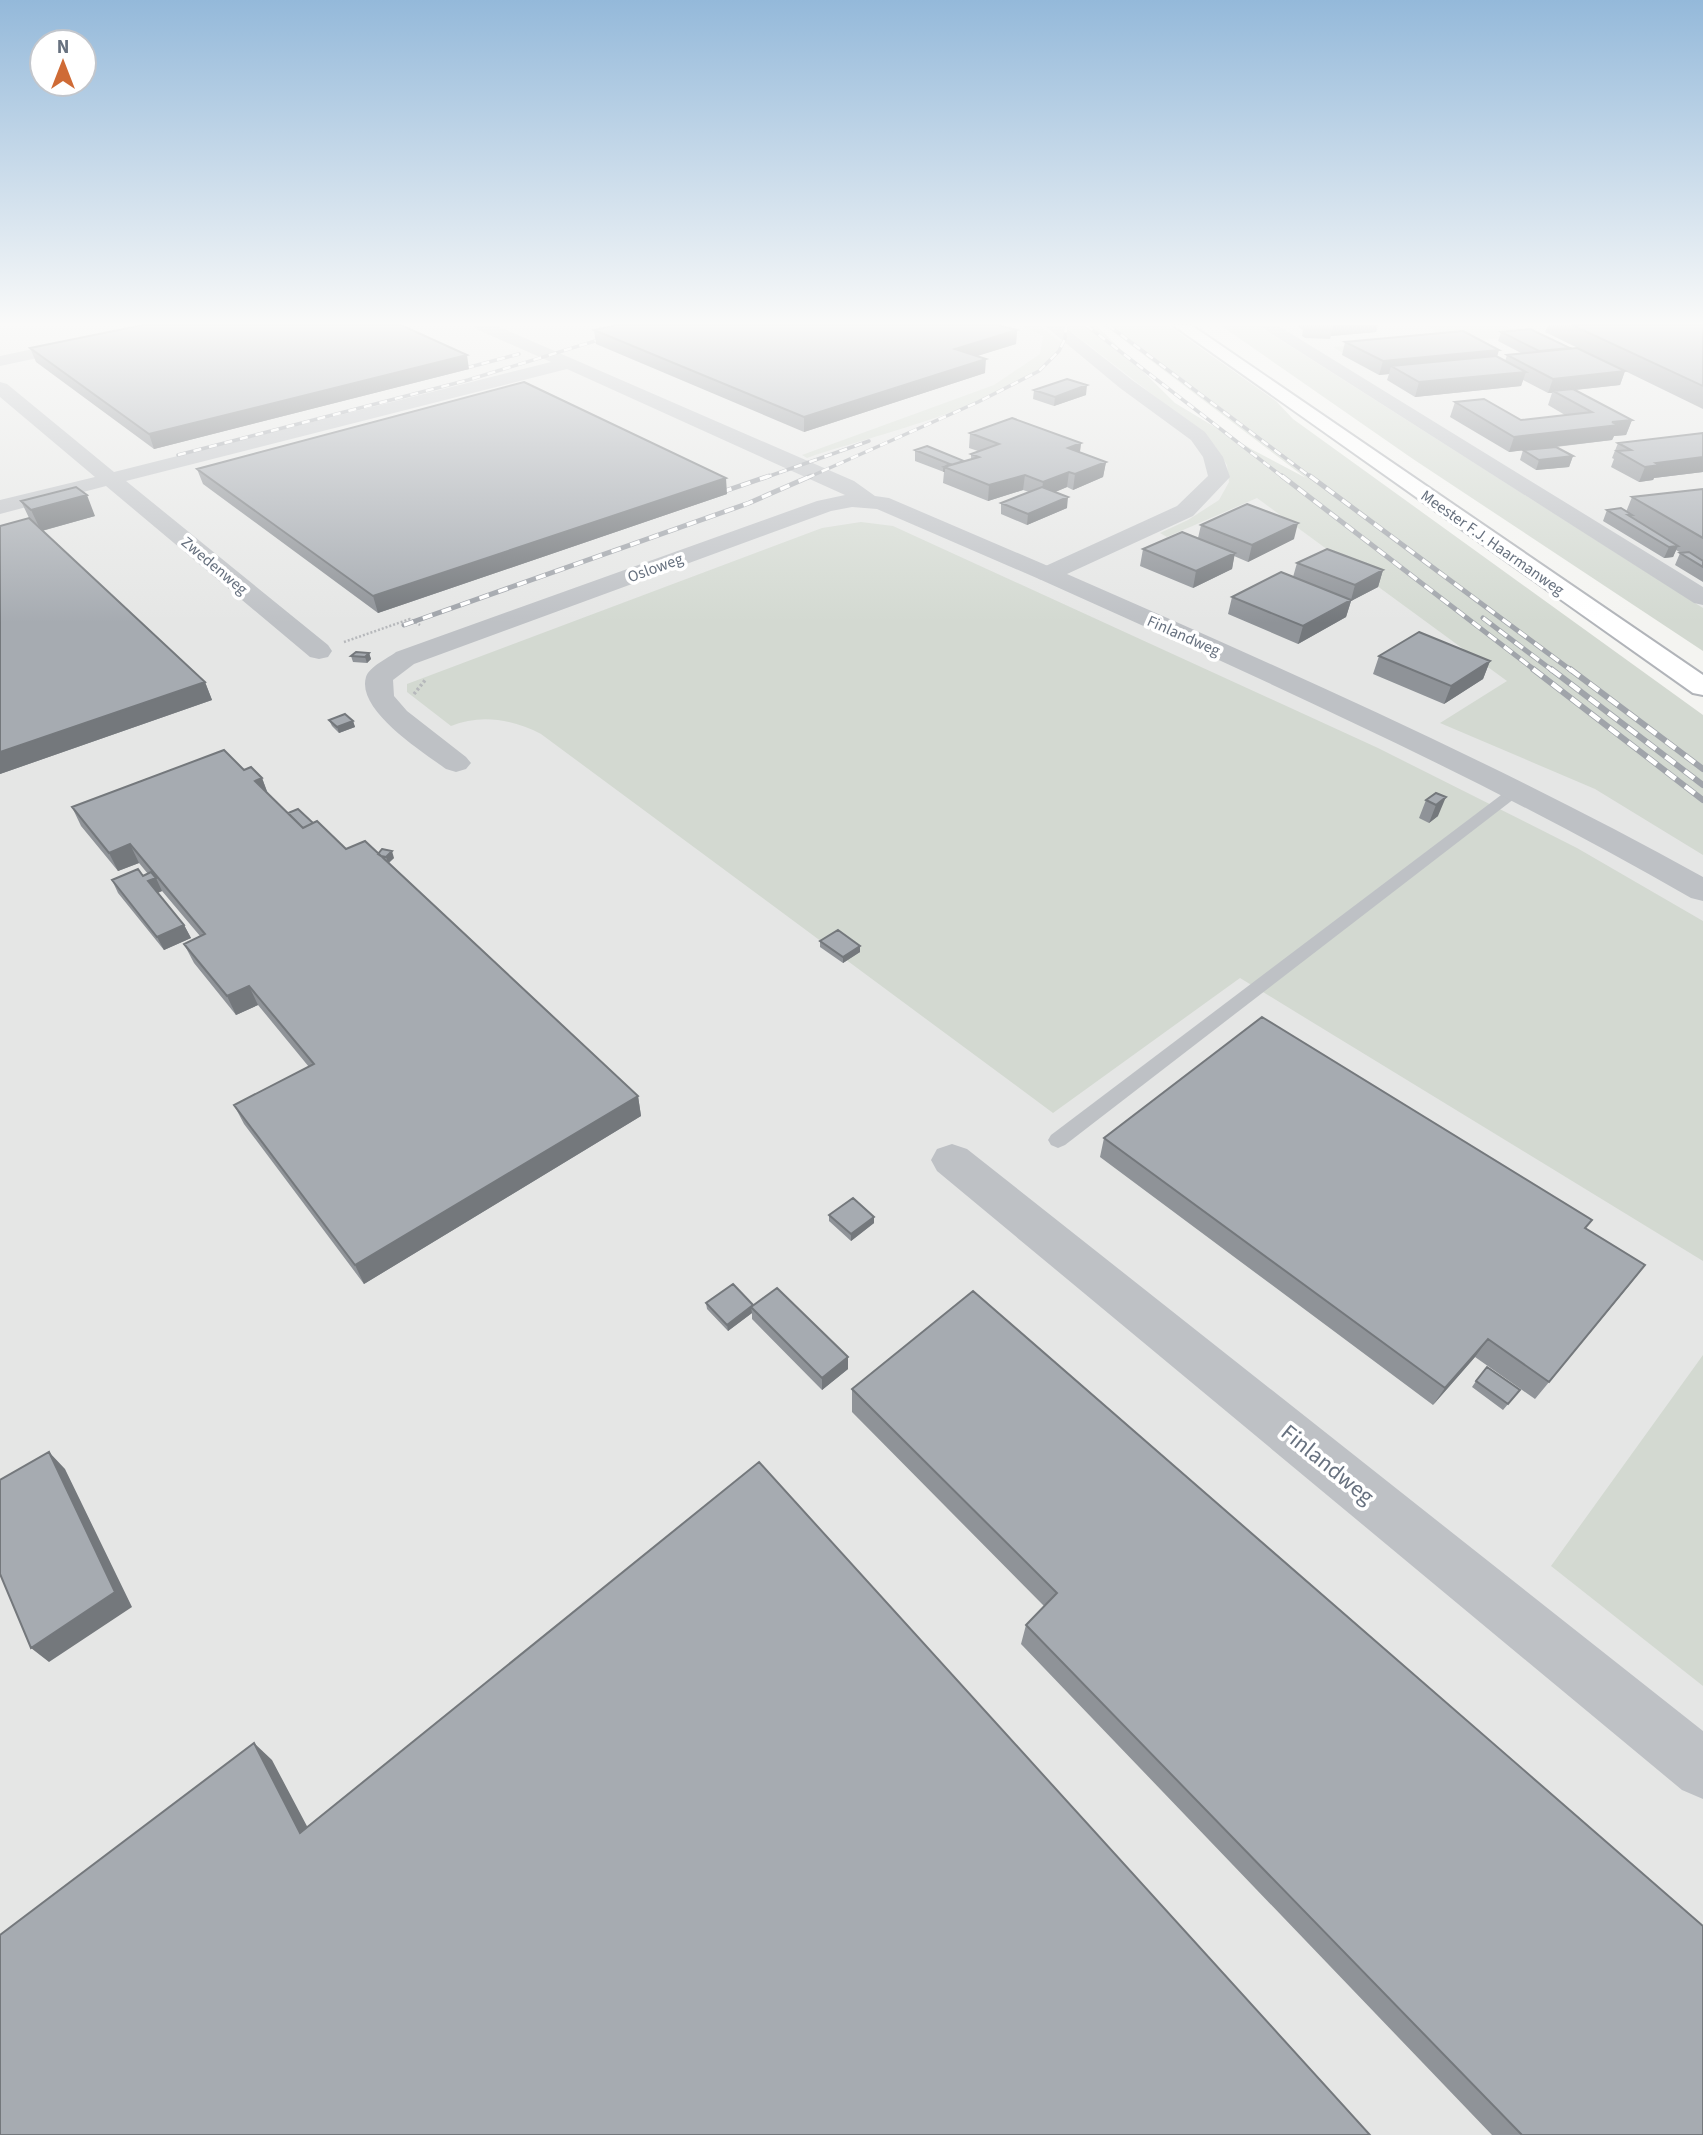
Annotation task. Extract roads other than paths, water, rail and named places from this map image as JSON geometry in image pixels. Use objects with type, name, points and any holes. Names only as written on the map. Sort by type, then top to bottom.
[{"type":"main road","name":"Meester F.J. Haarmanweg","points":[[1326,425],[1703,687]]},
{"type":"street","name":"Zwedenweg","points":[[46,425],[319,651]]},
{"type":"street","points":[[0,507],[324,425]]},
{"type":"street","points":[[708,425],[837,482],[867,500]]},
{"type":"street","points":[[1047,574],[1185,511],[1219,477],[1213,457],[1198,436],[1182,425]]},
{"type":"street","points":[[1426,425],[1703,598]]},
{"type":"street","name":"Osloweg","points":[[456,763],[397,717],[380,697],[379,677],[405,658],[825,506],[844,501],[867,500],[905,512],[1047,574]]},
{"type":"street","name":"Finlandweg","points":[[1047,574],[1323,696],[1518,789],[1703,891]]},
{"type":"street","name":"Finlandweg","points":[[952,1160],[1703,1769]]},
{"type":"lane","points":[[1058,1140],[1518,789]]},
{"type":"railway","points":[[178,455],[295,425]]},
{"type":"railway","points":[[807,478],[927,425]]},
{"type":"railway","points":[[1215,425],[1284,478]]},
{"type":"railway","points":[[1241,425],[1312,478]]},
{"type":"railway","points":[[764,478],[869,441]]},
{"type":"railway","points":[[722,492],[769,476]]},
{"type":"railway","points":[[404,625],[749,503],[811,476]]},
{"type":"railway","points":[[1282,476],[1536,671]]},
{"type":"railway","points":[[1310,476],[1572,671]]},
{"type":"railway","points":[[1483,618],[1553,671]]},
{"type":"railway","points":[[1533,669],[1703,800]]},
{"type":"railway","points":[[1551,669],[1703,785]]},
{"type":"railway","points":[[1570,669],[1703,769]]}]
